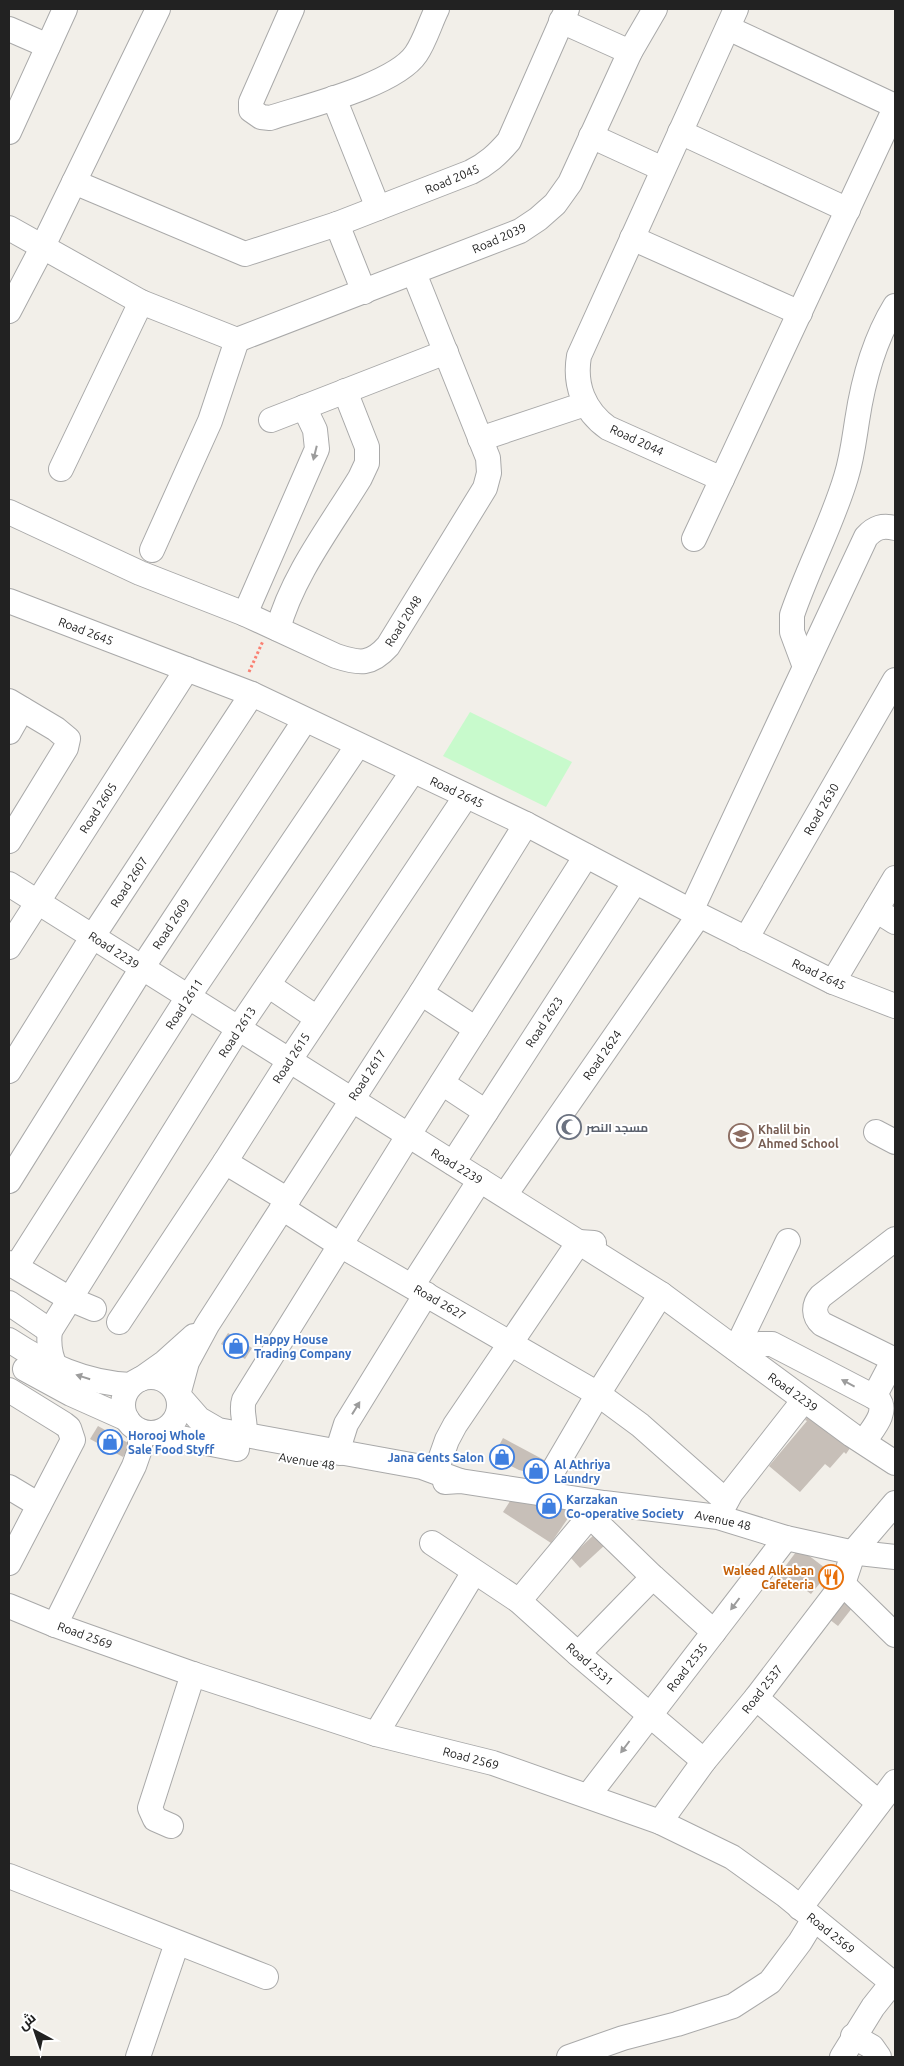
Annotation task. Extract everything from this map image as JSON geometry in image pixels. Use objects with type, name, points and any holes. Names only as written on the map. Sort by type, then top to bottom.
[{"type":"street","points":[[9,132],[65,9]]},
{"type":"street","points":[[9,311],[42,248],[158,9]]},
{"type":"street","points":[[292,9],[251,102],[251,110],[260,117],[270,118],[334,98],[392,75],[406,65],[416,54],[437,9]]},
{"type":"street","name":"Road 2039","points":[[238,340],[520,231],[538,219],[555,204],[570,183],[630,52],[655,9]]},
{"type":"street","points":[[564,15],[630,52]]},
{"type":"street","name":"Road 2045","points":[[74,182],[245,254],[337,224],[471,172],[486,164],[498,154],[508,141],[564,15]]},
{"type":"street","name":"Road 2044","points":[[694,539],[848,210],[895,107],[732,18],[579,356],[576,372],[579,388],[586,404],[597,420],[608,428],[722,479]]},
{"type":"street","points":[[9,28],[48,46]]},
{"type":"street","points":[[334,98],[378,208]]},
{"type":"street","points":[[680,132],[848,210]]},
{"type":"street","points":[[592,136],[663,169]]},
{"type":"street","points":[[337,224],[364,292]]},
{"type":"street","points":[[9,228],[141,302],[238,340],[210,421],[152,550]]},
{"type":"street","points":[[632,238],[800,313]]},
{"type":"street","name":"Road 2048","points":[[9,512],[140,573],[245,614],[350,660],[365,662],[378,657],[388,646],[485,488],[489,473],[488,458],[414,272]]},
{"type":"street","points":[[62,469],[141,302]]},
{"type":"street","points":[[805,667],[792,632],[792,615],[841,494],[851,458],[860,400],[870,365],[882,330],[895,306]]},
{"type":"street","points":[[271,420],[446,352]]},
{"type":"street","points":[[274,627],[296,582],[360,478],[367,463],[367,447],[345,391]]},
{"type":"street","points":[[480,439],[586,404]]},
{"type":"street","points":[[245,614],[317,449],[315,430],[304,407]]},
{"type":"street","name":"Road 2624","points":[[505,1195],[695,913],[805,667],[866,537],[880,527],[888,526],[895,528]]},
{"type":"street","name":"Road 2645","points":[[11,607],[187,668],[247,692],[526,824],[695,913],[833,982],[895,1006]]},
{"type":"street","name":"Road 2605","points":[[9,947],[187,668]]},
{"type":"street","name":"Road 2630","points":[[746,939],[895,680]]},
{"type":"street","name":"Road 2607","points":[[9,1071],[247,692]]},
{"type":"street","points":[[9,732],[15,705],[56,729],[68,739],[66,748],[9,840]]},
{"type":"street","name":"Road 2609","points":[[9,1181],[142,968],[305,720]]},
{"type":"street","name":"Road 2611","points":[[12,1266],[188,997],[358,745]]},
{"type":"street","name":"Road 2613","points":[[50,1331],[238,1029],[414,771]]},
{"type":"street","name":"Road 2615","points":[[119,1322],[317,1018],[466,796]]},
{"type":"street","name":"Road 2617","points":[[178,1395],[186,1362],[207,1325],[421,993],[526,824]]},
{"type":"street","points":[[244,1435],[246,1426],[242,1414],[244,1400],[408,1136],[586,856]]},
{"type":"street","points":[[833,982],[886,916],[895,878]]},
{"type":"street","name":"Road 2623","points":[[453,1163],[635,882]]},
{"type":"street","name":"Road 2239","points":[[9,884],[661,1294],[804,1400],[895,1463]]},
{"type":"street","points":[[268,985],[317,1018]]},
{"type":"street","points":[[421,993],[476,1029]]},
{"type":"street","points":[[442,1083],[486,1112]]},
{"type":"street","name":"Road 2627","points":[[225,1162],[340,1245],[511,1342],[598,1394],[640,1425],[722,1509]]},
{"type":"street","points":[[340,1453],[340,1443],[346,1424],[480,1180]]},
{"type":"street","points":[[864,1442],[882,1412],[883,1398],[895,1359],[822,1324],[815,1316],[814,1310],[817,1300],[821,1296],[895,1239]]},
{"type":"street","points":[[436,1471],[440,1455],[455,1425],[579,1242],[591,1243],[616,1251],[690,1296],[712,1319],[735,1348]]},
{"type":"street","points":[[735,1348],[788,1242]]},
{"type":"street","points":[[12,1266],[70,1299],[94,1309]]},
{"type":"street","points":[[540,1493],[598,1394],[661,1294]]},
{"type":"street","points":[[9,1303],[50,1331],[48,1342],[56,1368]]},
{"type":"street","name":"Road 2617","points":[[136,1382],[165,1362],[207,1325]]},
{"type":"street","points":[[9,1340],[56,1368],[100,1382],[136,1382],[159,1377],[167,1381],[178,1395],[180,1404],[175,1420],[163,1430],[141,1427],[124,1410],[123,1401],[126,1392],[136,1382]]},
{"type":"street","points":[[735,1348],[772,1344],[883,1398]]},
{"type":"street","name":"Avenue 48","points":[[9,1359],[71,1394],[141,1427],[249,1451],[419,1480],[460,1481],[540,1493],[597,1509],[722,1509],[786,1538],[895,1557]]},
{"type":"street","points":[[9,1390],[50,1414],[69,1428],[73,1440],[9,1563]]},
{"type":"street","points":[[50,1414],[71,1394]]},
{"type":"street","name":"Avenue 48","points":[[178,1395],[199,1420],[208,1426],[244,1435],[408,1464],[436,1471],[460,1481]]},
{"type":"street","points":[[722,1509],[804,1400]]},
{"type":"street","points":[[55,1624],[134,1466],[140,1449],[141,1427]]},
{"type":"street","points":[[9,1487],[39,1505]]},
{"type":"street","points":[[854,1551],[895,1503]]},
{"type":"street","points":[[519,1601],[597,1509],[653,1577],[714,1632]]},
{"type":"street","name":"Road 2535","points":[[588,1796],[786,1538]]},
{"type":"street","name":"Road 2531","points":[[432,1543],[519,1601],[704,1761]]},
{"type":"street","name":"Road 2537","points":[[660,1822],[704,1761],[756,1698],[843,1584],[854,1551]]},
{"type":"street","points":[[376,1734],[474,1572]]},
{"type":"street","points":[[578,1654],[653,1577]]},
{"type":"street","points":[[843,1584],[895,1635]]},
{"type":"street","name":"Road 2569","points":[[9,1606],[193,1674],[376,1734],[493,1763],[660,1822],[732,1857],[891,1976]]},
{"type":"street","points":[[171,1826],[155,1819],[150,1808],[193,1674]]},
{"type":"street","points":[[756,1698],[879,1803]]},
{"type":"street","points":[[569,2057],[623,2038],[677,2024],[733,2006],[770,1982],[800,1942],[807,1914],[879,1803],[895,1782]]},
{"type":"street","points":[[9,1876],[177,1943],[266,1976]]},
{"type":"street","points":[[138,2057],[177,1943]]},
{"type":"street","points":[[842,2057],[891,1976]]},
{"type":"street","points":[[853,2036],[872,2047],[879,2057]]},
{"type":"path","points":[[247,692],[274,627]]},
{"type":"green space","points":[[470,712],[572,762],[546,807],[443,756]]},
{"type":"building","name":"Happy House Trading Company","points":[[228,1333],[252,1348],[245,1359],[221,1344]]},
{"type":"building","points":[[812,1411],[856,1439],[846,1454],[844,1452],[830,1468],[825,1464],[800,1492],[769,1466],[807,1421],[805,1420]]},
{"type":"building","name":"Horooj Whole Sale Food Styff","points":[[98,1426],[130,1444],[123,1457],[90,1439]]},
{"type":"building","points":[[503,1438],[546,1461],[539,1475],[519,1470],[493,1457]]},
{"type":"building","points":[[514,1495],[575,1508],[551,1543],[503,1512]]},
{"type":"building","points":[[596,1533],[606,1544],[580,1568],[570,1557]]},
{"type":"building","points":[[799,1548],[838,1578],[830,1590],[820,1583],[811,1594],[788,1577],[785,1581],[778,1576]]},
{"type":"building","points":[[844,1593],[856,1603],[838,1626],[825,1616]]},
{"type":"place","name":"مسجد النصر","points":[[569,1127]]},
{"type":"place","name":"Khalil bin Ahmed School","points":[[741,1136]]},
{"type":"place","name":"Happy House Trading Company","points":[[236,1346]]},
{"type":"place","name":"Horooj Whole Sale Food Styff","points":[[110,1442]]},
{"type":"place","name":"Jana Gents Salon","points":[[502,1457]]},
{"type":"place","name":"Al Athriya Laundry","points":[[536,1471]]},
{"type":"place","name":"Karzakan Co-operative Society","points":[[549,1506]]},
{"type":"place","name":"Waleed Alkaban Cafeteria","points":[[831,1577]]}]
